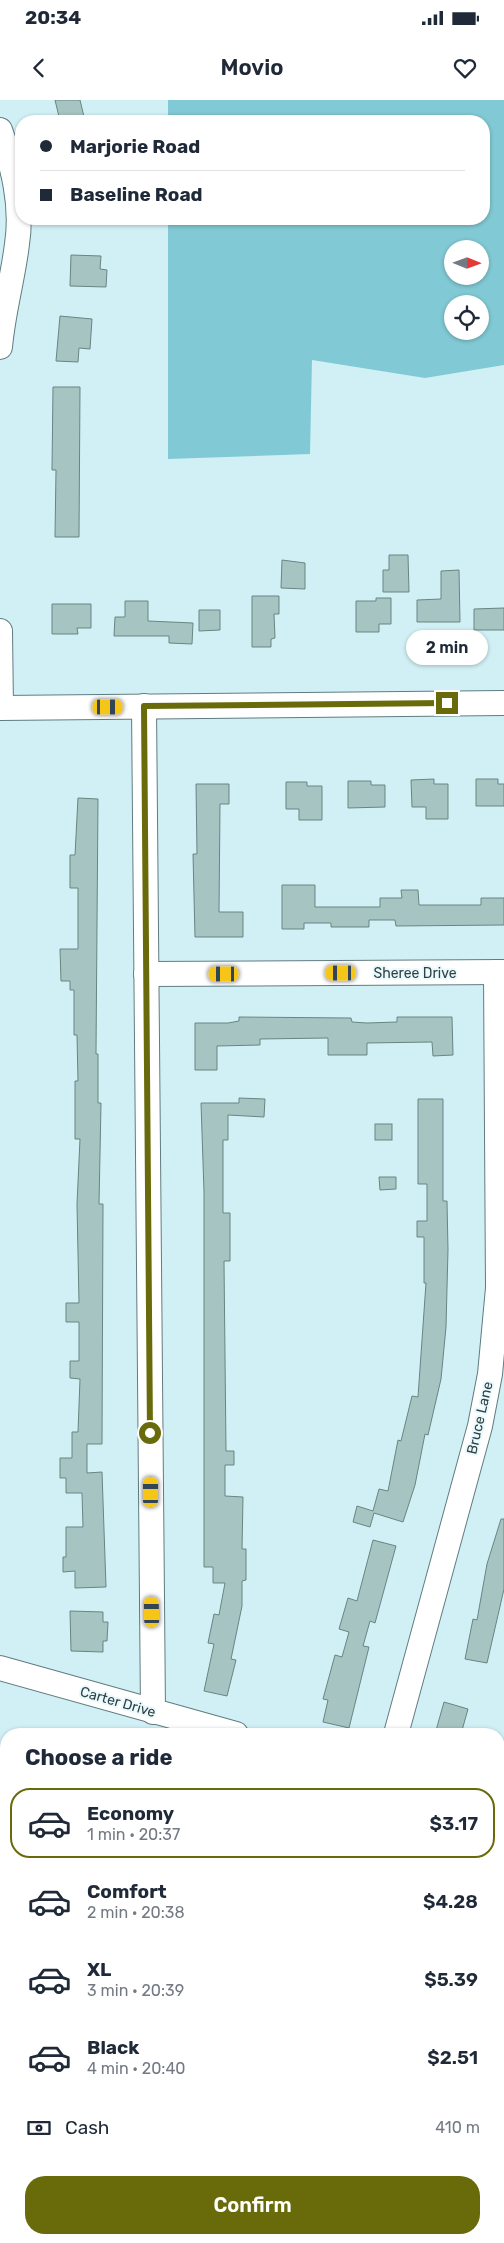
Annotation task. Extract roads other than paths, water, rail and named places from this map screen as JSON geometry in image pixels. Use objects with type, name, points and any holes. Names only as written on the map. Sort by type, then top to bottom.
[{"type":"street","points":[[0,130],[11,158],[15,187]]},
{"type":"street","points":[[0,347],[2,326],[18,242],[18,225]]},
{"type":"street","points":[[0,631],[0,708],[504,703]]},
{"type":"street","points":[[144,706],[152,1712]]},
{"type":"street","name":"Sheree Drive","points":[[146,974],[500,972]]},
{"type":"street","name":"Bruce Lane","points":[[398,1728],[480,1426],[496,1331],[498,1288],[500,972]]},
{"type":"street","name":"Carter Drive","points":[[0,1668],[213,1728]]}]
